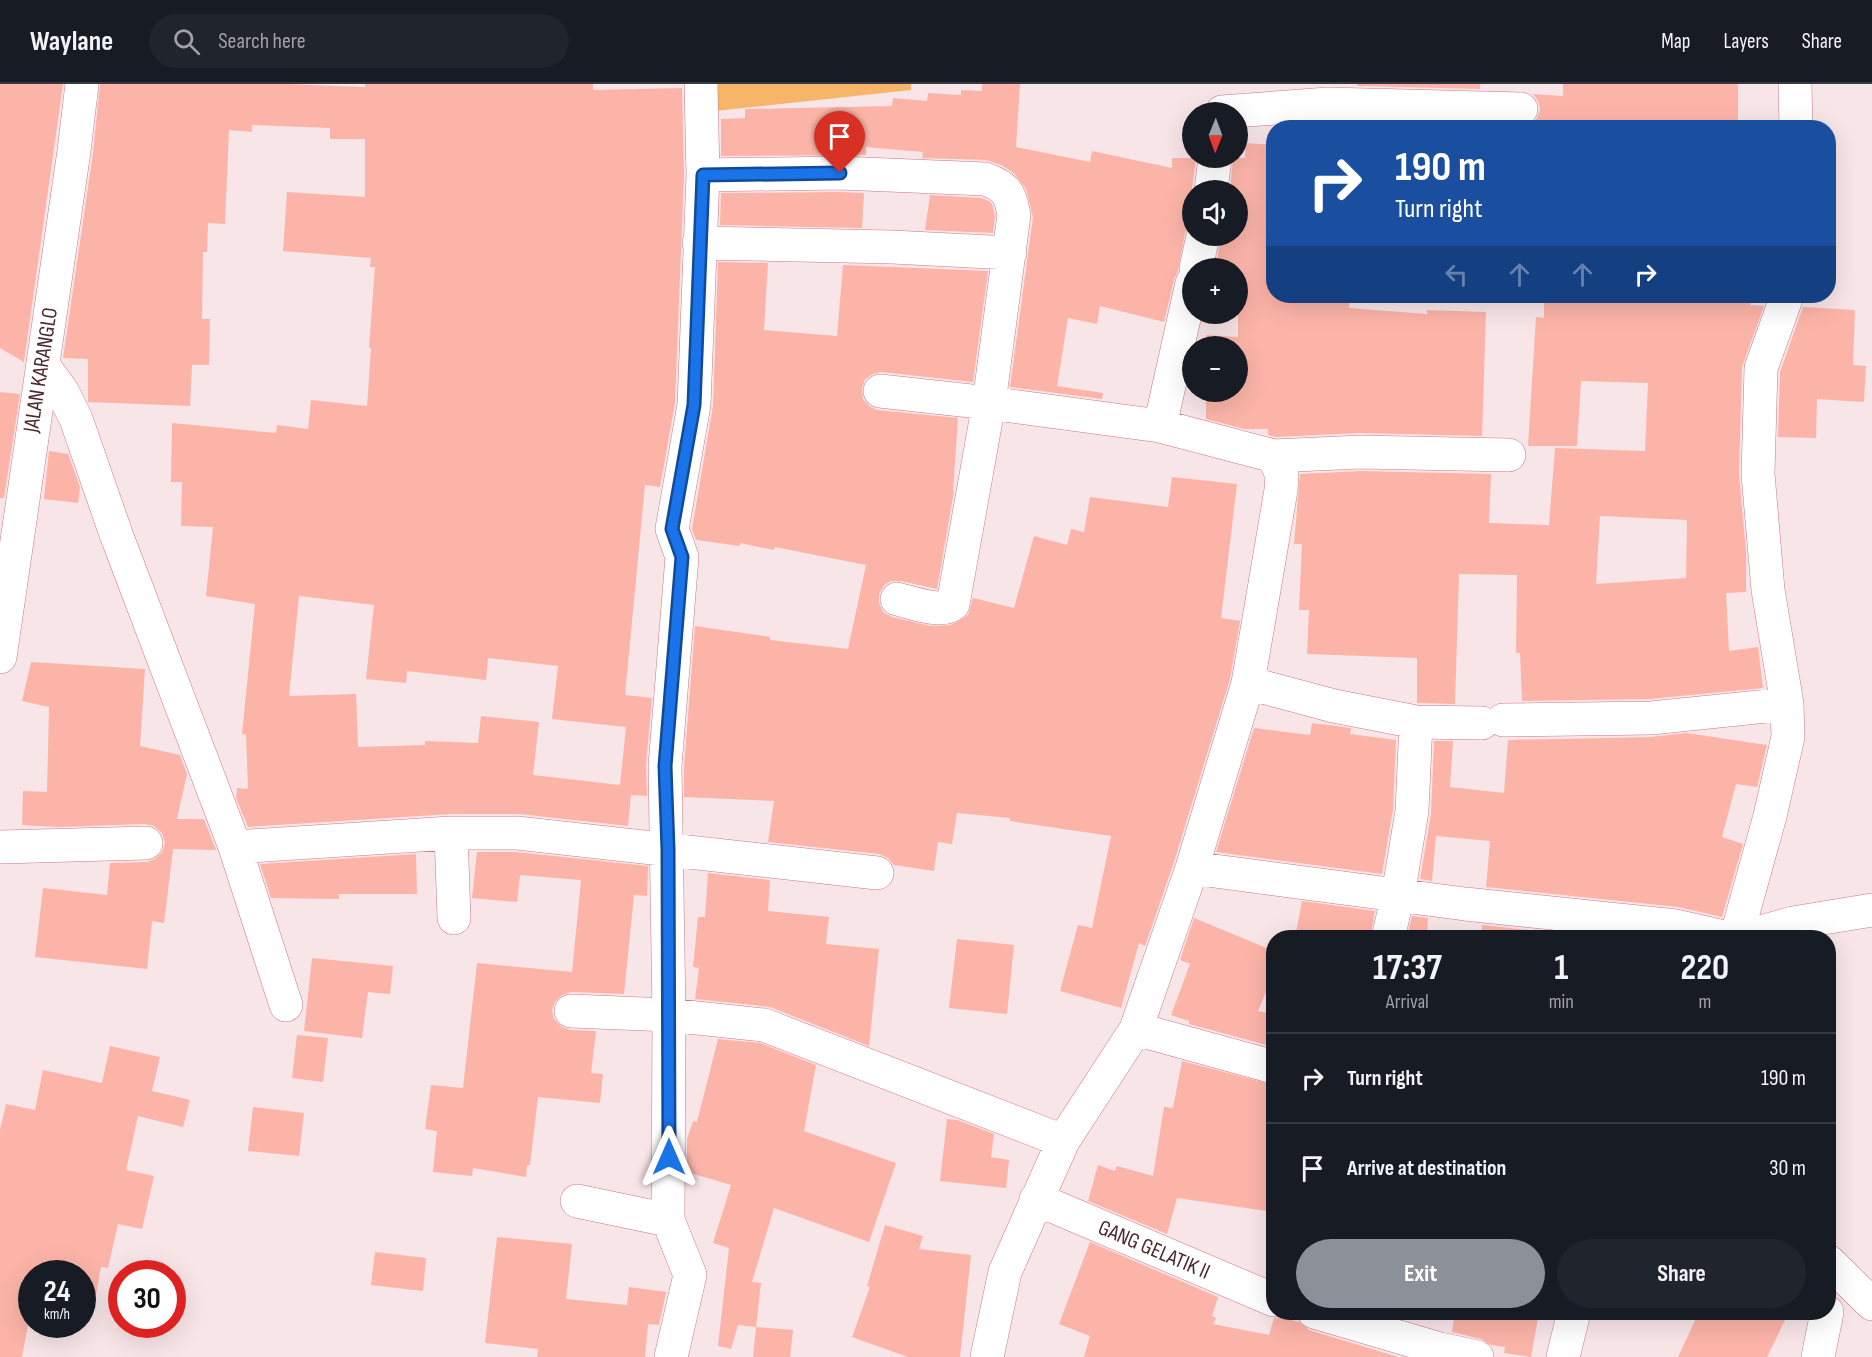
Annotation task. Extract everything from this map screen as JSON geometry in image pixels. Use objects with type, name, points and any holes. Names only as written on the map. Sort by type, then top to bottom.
[{"type":"street","name":"JALAN KARANGLO","points":[[0,657],[82,84]]},
{"type":"street","points":[[671,1357],[690,1275],[668,1220],[668,849],[665,766],[682,557],[672,529],[694,405],[703,175],[700,84]]},
{"type":"street","points":[[1221,102],[1222,84]]},
{"type":"street","points":[[1795,84],[1796,120]]},
{"type":"street","points":[[1248,110],[1328,104],[1521,109]]},
{"type":"street","points":[[703,175],[840,173],[985,179],[998,183],[1007,191],[1014,215],[1010,253],[989,403],[953,604],[947,608],[937,608],[897,599]]},
{"type":"street","points":[[699,243],[892,247],[1010,253]]},
{"type":"street","points":[[1740,930],[1788,737],[1786,704],[1768,590],[1758,474],[1761,368],[1784,303]]},
{"type":"street","points":[[1160,426],[1183,324]]},
{"type":"street","points":[[42,368],[62,391],[76,419],[119,544],[235,847],[286,1005]]},
{"type":"street","points":[[880,391],[1160,426],[1274,456],[1360,452],[1509,455]]},
{"type":"street","points":[[987,1357],[1005,1272],[1063,1141],[1136,1029],[1192,868],[1248,683],[1281,490],[1282,476],[1274,456]]},
{"type":"street","points":[[1248,683],[1334,706],[1416,722],[1651,718],[1786,704]]},
{"type":"street","points":[[1390,930],[1412,811],[1416,722]]},
{"type":"street","points":[[235,847],[452,833],[517,833],[877,873]]},
{"type":"street","points":[[452,833],[454,918]]},
{"type":"street","points":[[0,847],[146,843]]},
{"type":"street","points":[[1192,868],[1398,895],[1676,926],[1694,930]]},
{"type":"street","points":[[1767,930],[1793,923],[1872,910]]},
{"type":"street","points":[[571,1011],[669,1015],[764,1025],[1063,1141]]},
{"type":"street","points":[[1136,1029],[1266,1065]]},
{"type":"street","name":"GANG GELATIK II","points":[[1036,1199],[1266,1297]]},
{"type":"street","points":[[577,1201],[668,1220]]},
{"type":"street","points":[[1836,1268],[1872,1304]]},
{"type":"street","points":[[1341,1320],[1440,1349],[1477,1357]]},
{"type":"street","points":[[1563,1357],[1572,1320]]},
{"type":"street","points":[[1818,1357],[1825,1320]]},
{"type":"shaded area","points":[[695,84],[911,84],[911,90],[696,113]]},
{"type":"building","points":[[0,84],[63,84],[24,362],[0,348]]},
{"type":"building","points":[[100,84],[287,84],[365,87],[365,84],[593,84],[593,90],[682,88],[684,175],[675,403],[660,487],[645,485],[625,695],[652,698],[646,764],[647,796],[631,795],[628,826],[519,814],[451,814],[248,827],[236,798],[237,788],[248,789],[246,734],[242,734],[255,604],[206,596],[213,527],[181,526],[182,482],[171,482],[172,423],[276,433],[277,425],[308,429],[311,400],[367,406],[375,267],[370,267],[371,258],[283,251],[287,192],[365,197],[365,139],[330,139],[330,128],[252,125],[252,132],[229,130],[225,224],[208,223],[207,252],[203,252],[202,319],[210,319],[209,365],[192,365],[190,406],[88,402],[88,359],[63,358],[93,153]],"holes":[[[299,596],[374,605],[366,679],[406,683],[407,671],[486,680],[488,658],[558,666],[552,719],[626,727],[620,785],[533,775],[539,722],[481,716],[478,743],[425,741],[425,745],[358,747],[356,694],[289,696]]]},
{"type":"building","points":[[982,84],[1020,84],[1016,147],[1090,162],[1092,151],[1172,168],[1172,158],[1182,158],[1182,168],[1195,168],[1193,180],[1182,180],[1182,246],[1164,322],[1100,306],[1097,324],[1068,318],[1056,393],[1010,387],[1033,217],[1026,189],[1014,173],[986,160],[922,158],[923,152],[866,147],[866,155],[721,156],[721,119],[745,118],[745,109],[892,106],[893,98],[927,101],[928,93],[961,95],[961,90],[982,91]]},
{"type":"building","points":[[1357,84],[1480,84],[1480,89],[1357,86]]},
{"type":"building","points":[[1563,84],[1738,84],[1738,120],[1536,120],[1540,110],[1533,94],[1563,96]]},
{"type":"building","points":[[1248,143],[1266,144],[1266,303],[1349,303],[1349,308],[1427,314],[1427,310],[1486,312],[1482,436],[1360,433],[1276,437],[1268,435],[1268,429],[1244,429],[1206,419],[1206,402],[1248,402],[1248,336],[1238,336],[1238,324],[1248,324],[1248,258],[1217,258],[1219,246],[1248,246],[1248,180],[1231,180],[1232,168],[1248,168]]},
{"type":"building","points":[[721,193],[864,193],[862,228],[720,225]]},
{"type":"building","points":[[930,195],[981,198],[989,201],[995,216],[993,233],[925,230]]},
{"type":"building","points":[[718,262],[768,263],[764,330],[837,336],[843,265],[988,271],[973,382],[881,372],[865,379],[862,388],[863,399],[877,410],[958,418],[954,491],[937,589],[901,581],[891,581],[884,585],[879,594],[879,603],[883,612],[892,617],[931,626],[951,625],[968,615],[973,598],[1014,608],[1034,536],[1067,545],[1071,529],[1084,532],[1090,497],[1168,507],[1172,477],[1237,484],[1221,618],[1240,621],[1230,679],[1174,862],[1145,946],[1139,943],[1121,1008],[1060,991],[1078,925],[1092,928],[1111,836],[1010,821],[1010,818],[957,813],[952,844],[938,842],[934,871],[894,865],[888,858],[879,854],[768,842],[774,801],[684,797],[684,767],[695,626],[770,637],[770,640],[848,649],[866,565],[775,547],[774,550],[740,543],[740,546],[696,540],[692,529],[713,406]]},
{"type":"building","points":[[1544,303],[1750,303],[1750,305],[1764,306],[1742,367],[1739,474],[1746,551],[1746,592],[1726,593],[1729,651],[1758,647],[1763,688],[1650,699],[1522,701],[1520,653],[1516,653],[1517,575],[1459,574],[1455,704],[1417,703],[1417,658],[1307,654],[1309,610],[1299,610],[1302,544],[1294,544],[1300,474],[1360,471],[1491,474],[1489,523],[1549,525],[1555,448],[1645,451],[1648,383],[1581,381],[1577,446],[1528,446],[1536,317],[1544,318]],"holes":[[[1600,516],[1687,520],[1686,578],[1596,584]]]},
{"type":"building","points":[[1803,307],[1855,310],[1853,365],[1866,366],[1864,402],[1817,399],[1816,438],[1778,437],[1780,372]]},
{"type":"building","points":[[1057,386],[1103,393],[1102,399],[1056,393]]},
{"type":"building","points":[[0,392],[20,394],[4,498],[0,498]]},
{"type":"building","points":[[49,451],[68,454],[80,487],[78,503],[44,499]]},
{"type":"building","points":[[31,662],[145,669],[140,746],[180,755],[187,774],[177,819],[204,819],[216,850],[173,849],[164,923],[152,921],[147,969],[35,957],[43,888],[107,895],[110,863],[147,862],[155,859],[162,852],[165,843],[162,833],[154,826],[145,824],[60,827],[22,825],[23,791],[47,792],[49,707],[22,701]]},
{"type":"building","points":[[1312,723],[1351,728],[1350,734],[1396,740],[1393,809],[1382,874],[1216,852],[1254,728],[1310,735]]},
{"type":"building","points":[[1686,733],[1767,745],[1757,787],[1736,784],[1722,837],[1743,844],[1722,917],[1678,907],[1486,887],[1490,841],[1436,836],[1432,881],[1420,879],[1431,814],[1434,741],[1453,741],[1450,787],[1504,793],[1508,740],[1651,737]]},
{"type":"building","points":[[477,852],[516,852],[648,866],[647,896],[634,895],[624,994],[571,992],[562,995],[555,1002],[552,1010],[554,1019],[562,1027],[570,1030],[596,1031],[591,1073],[603,1074],[600,1103],[538,1097],[530,1165],[527,1165],[526,1177],[473,1168],[472,1176],[433,1172],[437,1131],[425,1129],[431,1085],[463,1088],[477,963],[572,972],[581,880],[520,875],[517,902],[472,898]]},
{"type":"building","points":[[416,854],[417,894],[339,894],[339,899],[271,898],[260,864]]},
{"type":"building","points":[[708,873],[770,880],[768,911],[829,917],[826,944],[879,949],[869,1046],[770,1007],[695,999],[699,968],[693,967],[698,917],[705,917]]},
{"type":"building","points":[[1302,901],[1375,911],[1371,930],[1297,930]]},
{"type":"building","points":[[1412,916],[1428,918],[1427,930],[1409,930]]},
{"type":"building","points":[[1194,918],[1266,948],[1266,992],[1258,1011],[1266,1012],[1266,1045],[1189,1024],[1189,1021],[1171,1015],[1190,964],[1180,960]]},
{"type":"building","points":[[1482,925],[1529,930],[1482,930]]},
{"type":"building","points":[[957,939],[1014,945],[1007,1014],[949,1008]]},
{"type":"building","points":[[312,958],[393,966],[390,994],[368,992],[362,1038],[304,1031]]},
{"type":"building","points":[[297,1035],[328,1038],[323,1082],[292,1078]]},
{"type":"building","points":[[718,1039],[760,1043],[816,1065],[804,1131],[896,1163],[869,1242],[774,1208],[752,1282],[761,1283],[756,1327],[738,1325],[731,1349],[718,1346],[729,1248],[713,1243],[731,1185],[687,1172],[687,1139],[693,1121],[697,1122]]},
{"type":"building","points":[[110,1046],[160,1057],[152,1091],[190,1100],[183,1127],[138,1116],[126,1170],[154,1176],[142,1229],[118,1224],[108,1268],[101,1267],[96,1295],[96,1260],[18,1260],[18,1338],[26,1338],[22,1357],[0,1357],[0,1130],[6,1104],[35,1110],[43,1070],[102,1083]]},
{"type":"building","points":[[1182,1061],[1266,1083],[1266,1211],[1177,1198],[1167,1234],[1088,1201],[1098,1165],[1115,1171],[1117,1166],[1153,1176],[1164,1107],[1173,1108]]},
{"type":"building","points":[[253,1107],[304,1113],[299,1156],[248,1151]]},
{"type":"building","points":[[947,1119],[957,1120],[994,1134],[991,1157],[1009,1160],[1006,1188],[940,1181]]},
{"type":"building","points":[[885,1225],[923,1236],[919,1249],[971,1255],[960,1357],[908,1357],[852,1337],[870,1287],[867,1286]]},
{"type":"building","points":[[497,1237],[572,1244],[566,1299],[627,1305],[629,1287],[666,1292],[659,1325],[648,1324],[645,1357],[537,1357],[538,1349],[485,1343]]},
{"type":"building","points":[[1090,1242],[1218,1297],[1212,1316],[1216,1318],[1213,1324],[1269,1335],[1273,1320],[1292,1320],[1299,1322],[1309,1330],[1398,1357],[1084,1357],[1090,1336],[1059,1324]]},
{"type":"building","points":[[375,1252],[426,1258],[423,1291],[371,1285]]},
{"type":"building","points":[[1454,1320],[1538,1320],[1531,1357],[1504,1353],[1505,1347],[1491,1345],[1481,1339],[1452,1332]]},
{"type":"building","points":[[1695,1320],[1785,1320],[1767,1357],[1678,1357]]},
{"type":"building","points":[[756,1327],[793,1330],[790,1357],[753,1357]]},
{"type":"route","points":[[669,1157],[668,849],[665,766],[682,557],[672,529],[694,405],[703,175],[840,173]]}]
